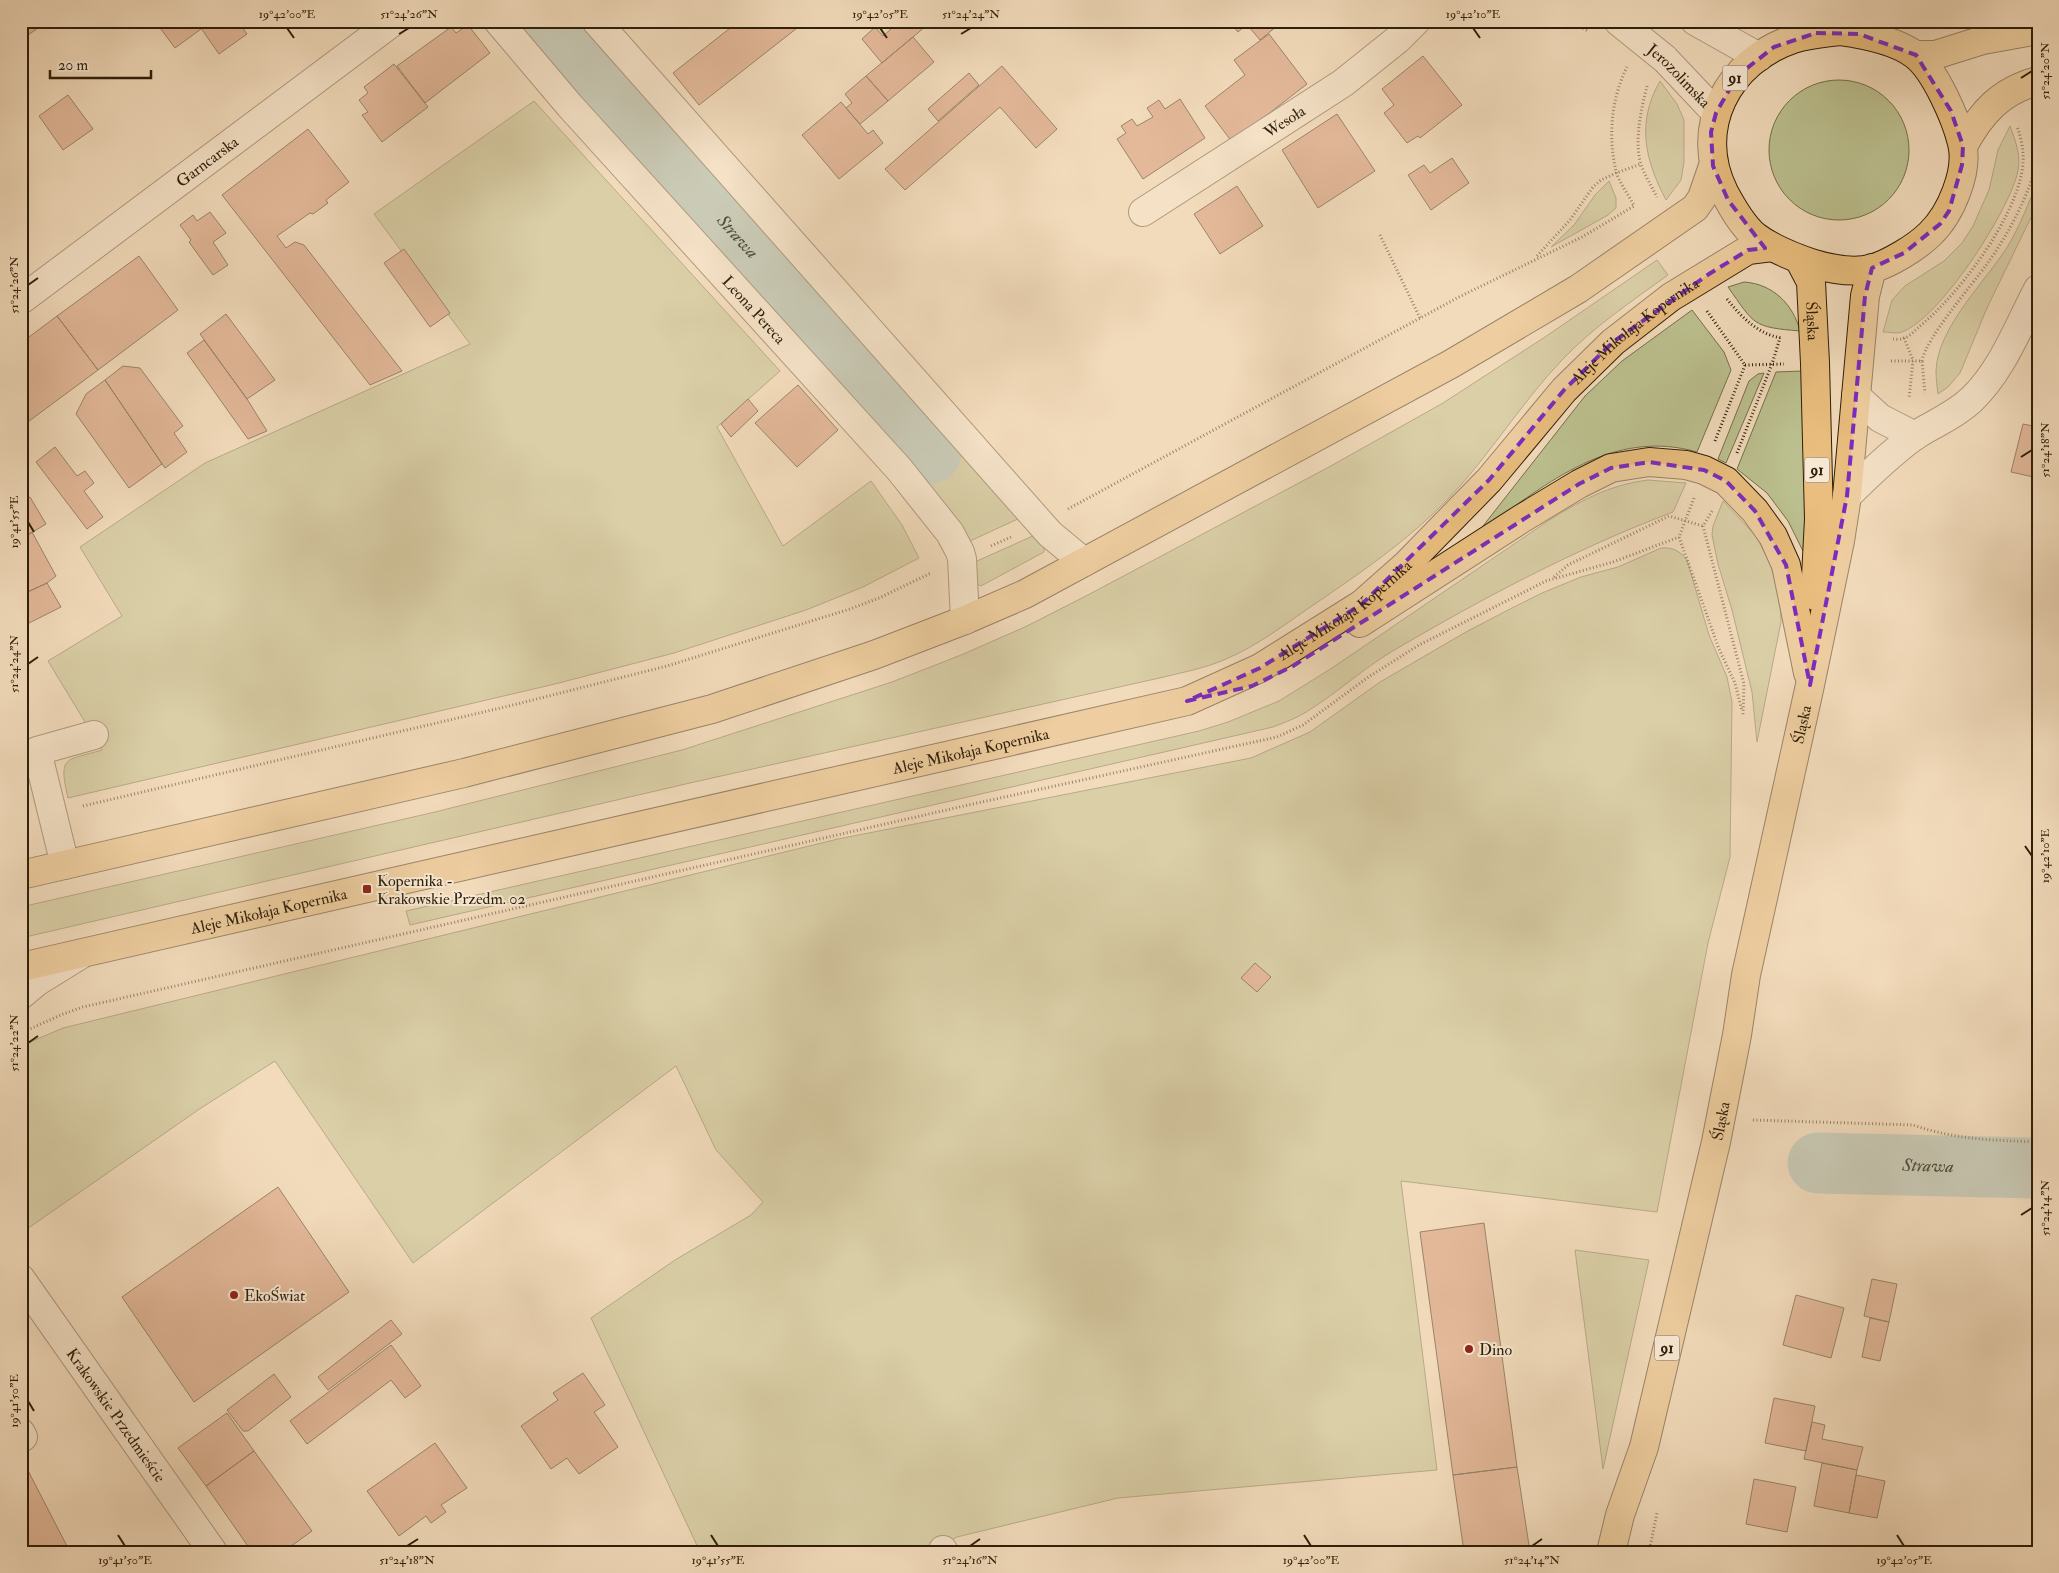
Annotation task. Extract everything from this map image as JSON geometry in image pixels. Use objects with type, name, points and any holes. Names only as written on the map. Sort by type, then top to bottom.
[{"type":"main road","name":"91","points":[[1816,27],[1859,34],[1875,30],[1916,55],[1935,80],[1951,111],[1963,146],[1958,188],[1949,211],[1940,224],[1930,235],[1904,253],[1872,268],[1843,270],[1826,267],[1799,259],[1772,247],[1754,235],[1740,218],[1728,200],[1713,166],[1712,132],[1716,114],[1724,94],[1736,76],[1774,47],[1816,27]]},
{"type":"main road","points":[[1916,55],[1936,55],[1983,40],[2038,30]]},
{"type":"main road","points":[[1963,146],[1982,115],[1992,105],[2007,95],[2038,81]]},
{"type":"main road","points":[[21,875],[464,773],[712,709],[874,655],[964,620],[1025,594],[1451,364],[1578,289],[1695,208],[1702,198],[1713,166]]},
{"type":"main road","name":"Aleje Mikołaja Kopernika","points":[[21,967],[1187,701],[1260,668],[1362,604],[1406,564],[1489,480],[1564,390],[1613,342],[1671,297],[1748,250],[1772,247]]},
{"type":"main road","name":"Śląska","points":[[1799,259],[1811,282],[1817,441],[1819,519],[1810,685]]},
{"type":"main road","name":"Śląska","points":[[1611,1552],[1620,1516],[1644,1447],[1716,1142],[1737,1035],[1746,975],[1810,685],[1847,496],[1864,296],[1872,268]]},
{"type":"main road","points":[[1187,701],[1252,686],[1293,666],[1521,519],[1579,484],[1611,468],[1649,462],[1686,465],[1704,470],[1726,481],[1755,511],[1773,536],[1786,566],[1810,685]]},
{"type":"street","name":"Garncarska","points":[[21,300],[394,21]]},
{"type":"street","name":"Leona Pereca","points":[[498,21],[570,106],[899,469],[950,533],[962,560],[964,620]]},
{"type":"street","points":[[596,21],[1040,524],[1059,543],[1084,562]]},
{"type":"street","name":"Wesoła","points":[[1143,212],[1343,83],[1398,39],[1416,21]]},
{"type":"street","name":"Jerozolimska","points":[[1618,21],[1684,77],[1716,114]]},
{"type":"street","points":[[1695,21],[1759,57]]},
{"type":"street","points":[[1847,496],[1888,456],[1915,436],[1959,411],[1986,384],[2038,289]]},
{"type":"street","points":[[1856,396],[1880,418],[1915,436]]},
{"type":"street","points":[[64,865],[38,751],[94,735]]},
{"type":"street","points":[[21,995],[38,981],[86,951]]},
{"type":"street","name":"Krakowskie Przedmieście","points":[[22,1283],[213,1552]]},
{"type":"path","points":[[52,814],[666,666],[879,598],[1040,524],[1420,318],[1534,258],[1582,237],[1634,206],[1616,172],[1612,132],[1614,105],[1623,76],[1645,42]]},
{"type":"path","points":[[1534,258],[1570,220],[1593,187],[1616,172],[1641,164],[1639,152],[1641,110],[1649,80]]},
{"type":"path","points":[[1904,338],[1930,318],[1948,298],[1994,238],[2017,189],[2022,171],[2022,143],[2016,122]]},
{"type":"path","points":[[1922,361],[1932,340],[1988,262],[2006,233],[2023,200],[2038,157]]},
{"type":"path","points":[[1380,235],[1420,318]]},
{"type":"path","points":[[1743,715],[1735,683],[1719,649],[1679,537],[1745,365]]},
{"type":"path","points":[[1554,578],[1568,566],[1669,516],[1703,526]]},
{"type":"path","points":[[21,1033],[83,1007],[1277,737],[1304,725],[1367,678],[1419,645],[1554,578],[1613,562],[1679,537]]},
{"type":"path","points":[[1745,1120],[1913,1125],[1936,1133],[1968,1139],[2038,1142]]},
{"type":"highlighted area","points":[[1816,33],[1859,34],[1916,55],[1951,111],[1963,146],[1962,165],[1949,211],[1940,224],[1904,253],[1872,268],[1865,296],[1847,496],[1810,685],[1786,565],[1755,511],[1726,481],[1704,470],[1649,462],[1611,468],[1579,484],[1293,666],[1252,686],[1187,701],[1260,668],[1362,604],[1489,480],[1564,390],[1613,342],[1709,274],[1748,250],[1765,248],[1728,200],[1713,166],[1711,132],[1716,113],[1737,76],[1774,47]]},
{"type":"green space","points":[[510,21],[527,21],[546,46],[844,373],[920,461],[941,445],[561,21],[581,21],[1020,518],[970,541],[963,530]]},
{"type":"green space","points":[[1839,80],[1853,81],[1866,85],[1889,100],[1904,123],[1908,136],[1908,164],[1904,177],[1889,200],[1866,215],[1853,219],[1839,220],[1825,219],[1812,215],[1789,200],[1774,177],[1770,164],[1769,150],[1770,136],[1774,123],[1789,100],[1812,85],[1825,81]]},
{"type":"green space","points":[[1660,81],[1677,104],[1684,120],[1684,162],[1681,180],[1666,200],[1653,170],[1646,141],[1648,112]]},
{"type":"green space","points":[[534,101],[780,371],[717,427],[783,546],[871,481],[902,525],[919,558],[863,587],[806,610],[674,653],[555,684],[68,798],[64,774],[67,762],[102,750],[48,661],[122,616],[80,547],[205,463],[470,344],[374,214]]},
{"type":"green space","points":[[2010,126],[2018,150],[2017,175],[2000,214],[1986,238],[1953,286],[1918,323],[1900,333],[1883,332],[1892,300],[1905,286],[1944,261],[1962,243],[1973,226],[1989,190],[1998,150]]},
{"type":"green space","points":[[2038,180],[2038,203],[1987,308],[1960,373],[1948,387],[1938,394],[1936,371],[1938,355],[1945,338],[1953,322],[2008,246]]},
{"type":"green space","points":[[1609,181],[1616,198],[1616,208],[1608,215],[1551,247],[1574,225],[1595,195]]},
{"type":"green space","points":[[1657,260],[1668,275],[1599,326],[1562,360],[1464,481],[1434,513],[1384,555],[1281,628],[1237,654],[1218,662],[1195,670],[690,783],[21,938],[21,907],[435,812],[682,750],[892,682],[961,655],[1025,627],[1086,596],[1329,467],[1443,403],[1545,337]]},
{"type":"green space","points":[[1744,282],[1764,287],[1780,297],[1792,312],[1800,331],[1772,328],[1756,322],[1750,317],[1728,287]]},
{"type":"green space","points":[[1692,310],[1724,352],[1731,370],[1697,452],[1667,446],[1638,447],[1610,453],[1558,477],[1485,528],[1483,526],[1585,396],[1622,361]]},
{"type":"green space","points":[[1802,371],[1808,547],[1803,551],[1788,521],[1767,493],[1737,469],[1776,372]]},
{"type":"green space","points":[[1764,373],[1726,463],[1718,459],[1749,381],[1758,374]]},
{"type":"green space","points":[[1648,480],[1686,483],[1673,512],[1600,542],[1494,594],[1391,652],[1306,712],[1273,727],[410,925],[406,911],[1199,731],[1228,722],[1279,701],[1332,668],[1569,508],[1607,490],[1633,482]]},
{"type":"green space","points":[[1723,501],[1756,536],[1770,563],[1780,597],[1781,622],[1757,742],[1752,692],[1712,535],[1713,526]]},
{"type":"green space","points":[[1035,535],[1044,547],[1044,552],[981,586],[977,584],[975,562]]},
{"type":"green space","points":[[1661,548],[1676,550],[1687,560],[1709,635],[1727,677],[1732,702],[1730,857],[1708,943],[1657,1212],[1401,1181],[1437,1470],[1118,1498],[957,1537],[929,1552],[700,1552],[591,1318],[675,1260],[751,1215],[763,1202],[716,1150],[676,1066],[413,1263],[275,1061],[201,1108],[27,1229],[21,1220],[21,1046],[63,1028],[838,839],[1251,758],[1310,732],[1380,682],[1508,610],[1581,577],[1618,567]]},
{"type":"green space","points":[[1575,1250],[1649,1260],[1603,1469]]},
{"type":"water","points":[[1904,1143],[1923,1165],[1905,1183],[1815,1182],[1818,1163],[1817,1147]]},
{"type":"building","points":[[21,21],[48,21],[21,40]]},
{"type":"building","points":[[155,21],[196,21],[201,29],[175,48]]},
{"type":"building","points":[[196,21],[238,21],[247,34],[219,54]]},
{"type":"building","points":[[739,21],[806,21],[699,105],[673,73]]},
{"type":"building","points":[[900,21],[932,21],[882,63],[862,39],[875,27],[883,36]]},
{"type":"building","points":[[1229,21],[1244,21],[1247,24],[1238,32]]},
{"type":"building","points":[[1244,21],[1283,21],[1260,40]]},
{"type":"building","points":[[1354,21],[1378,21],[1375,29]]},
{"type":"building","points":[[468,25],[490,53],[425,103],[397,66],[451,27],[456,33]]},
{"type":"building","points":[[1269,34],[1307,84],[1232,142],[1205,106],[1245,75],[1234,60]]},
{"type":"building","points":[[913,37],[934,62],[888,101],[866,76]]},
{"type":"building","points":[[1423,56],[1462,105],[1420,138],[1418,136],[1407,143],[1384,113],[1394,105],[1382,89]]},
{"type":"building","points":[[394,64],[428,107],[382,142],[362,115],[368,112],[359,100],[368,93],[364,87]]},
{"type":"building","points":[[1002,66],[1057,129],[1036,148],[1000,107],[905,190],[885,169]]},
{"type":"building","points":[[969,73],[979,85],[938,121],[928,109]]},
{"type":"building","points":[[866,76],[888,101],[860,124],[846,108],[852,103],[845,94]]},
{"type":"building","points":[[68,95],[93,129],[63,150],[39,116]]},
{"type":"building","points":[[1180,99],[1205,138],[1143,179],[1117,139],[1126,133],[1121,126],[1132,119],[1137,126],[1153,117],[1147,108],[1159,100],[1165,109]]},
{"type":"building","points":[[841,102],[868,134],[873,130],[883,143],[839,179],[802,135]]},
{"type":"building","points":[[1337,114],[1375,171],[1318,208],[1282,150]]},
{"type":"building","points":[[308,129],[349,182],[326,200],[328,203],[277,236],[286,248],[295,242],[304,245],[402,371],[370,385],[222,195]]},
{"type":"building","points":[[1452,158],[1469,183],[1431,210],[1408,175],[1424,165],[1430,173]]},
{"type":"building","points":[[1237,186],[1263,226],[1220,254],[1194,214]]},
{"type":"building","points":[[210,212],[226,233],[213,242],[228,265],[213,275],[189,242],[191,240],[180,225],[193,215],[197,221]]},
{"type":"building","points":[[404,249],[450,313],[430,327],[384,263]]},
{"type":"building","points":[[139,256],[178,310],[98,370],[57,316]]},
{"type":"building","points":[[226,314],[275,380],[247,399],[200,334]]},
{"type":"building","points":[[57,316],[98,370],[21,427],[21,343]]},
{"type":"building","points":[[204,340],[247,399],[267,431],[248,439],[187,353]]},
{"type":"building","points":[[123,366],[140,368],[183,426],[174,433],[187,452],[165,468],[105,380]]},
{"type":"building","points":[[105,380],[162,464],[129,488],[76,414],[86,394]]},
{"type":"building","points":[[798,385],[838,430],[797,467],[755,423]]},
{"type":"building","points":[[748,399],[758,411],[731,437],[721,424]]},
{"type":"building","points":[[2023,424],[2038,427],[2038,478],[2011,472]]},
{"type":"building","points":[[55,447],[77,476],[85,471],[94,483],[84,491],[103,517],[87,529],[36,462]]},
{"type":"building","points":[[30,497],[46,524],[21,539],[21,502]]},
{"type":"building","points":[[32,532],[56,576],[47,583],[21,595],[21,539]]},
{"type":"building","points":[[47,583],[61,607],[25,625],[21,618],[21,595]]},
{"type":"building","points":[[1255,963],[1271,977],[1257,992],[1241,978]]},
{"type":"building","name":"EkoŚwiat","points":[[278,1187],[349,1292],[194,1402],[122,1297]]},
{"type":"building","name":"Dino","points":[[1484,1223],[1517,1467],[1453,1475],[1420,1232]]},
{"type":"building","points":[[1872,1279],[1897,1284],[1889,1322],[1864,1316]]},
{"type":"building","points":[[1796,1295],[1844,1308],[1831,1358],[1783,1345]]},
{"type":"building","points":[[1870,1318],[1889,1322],[1880,1361],[1862,1357]]},
{"type":"building","points":[[391,1320],[402,1334],[328,1390],[318,1377]]},
{"type":"building","points":[[391,1345],[421,1386],[405,1398],[391,1380],[307,1444],[290,1421]]},
{"type":"building","points":[[583,1373],[605,1405],[594,1412],[618,1447],[579,1474],[567,1458],[551,1469],[521,1426],[558,1400],[553,1393]]},
{"type":"building","points":[[274,1374],[291,1397],[248,1431],[243,1431],[227,1410]]},
{"type":"building","points":[[1774,1398],[1815,1406],[1806,1451],[1765,1443]]},
{"type":"building","points":[[227,1413],[254,1451],[206,1486],[178,1448]]},
{"type":"building","points":[[1812,1422],[1825,1425],[1822,1439],[1863,1447],[1857,1470],[1804,1459]]},
{"type":"building","points":[[435,1443],[467,1488],[441,1505],[446,1512],[431,1523],[426,1516],[399,1536],[367,1491]]},
{"type":"building","points":[[254,1451],[312,1531],[283,1552],[252,1552],[206,1486]]},
{"type":"building","points":[[21,1457],[70,1552],[21,1552]]},
{"type":"building","points":[[1822,1463],[1857,1470],[1849,1513],[1814,1506]]},
{"type":"building","points":[[1517,1467],[1530,1552],[1464,1552],[1453,1475]]},
{"type":"building","points":[[1856,1475],[1885,1481],[1877,1518],[1849,1513]]},
{"type":"building","points":[[1754,1479],[1796,1487],[1787,1532],[1746,1524]]},
{"type":"waterway","name":"Strawa","points":[[542,21],[853,363],[931,453]]},
{"type":"waterway","name":"Strawa","points":[[1818,1163],[2038,1168]]},
{"type":"place","name":"Kopernika - Krakowskie Przedm. 02","points":[[367,889]]},
{"type":"place","name":"EkoŚwiat","points":[[234,1295]]},
{"type":"place","name":"Dino","points":[[1469,1349]]}]
